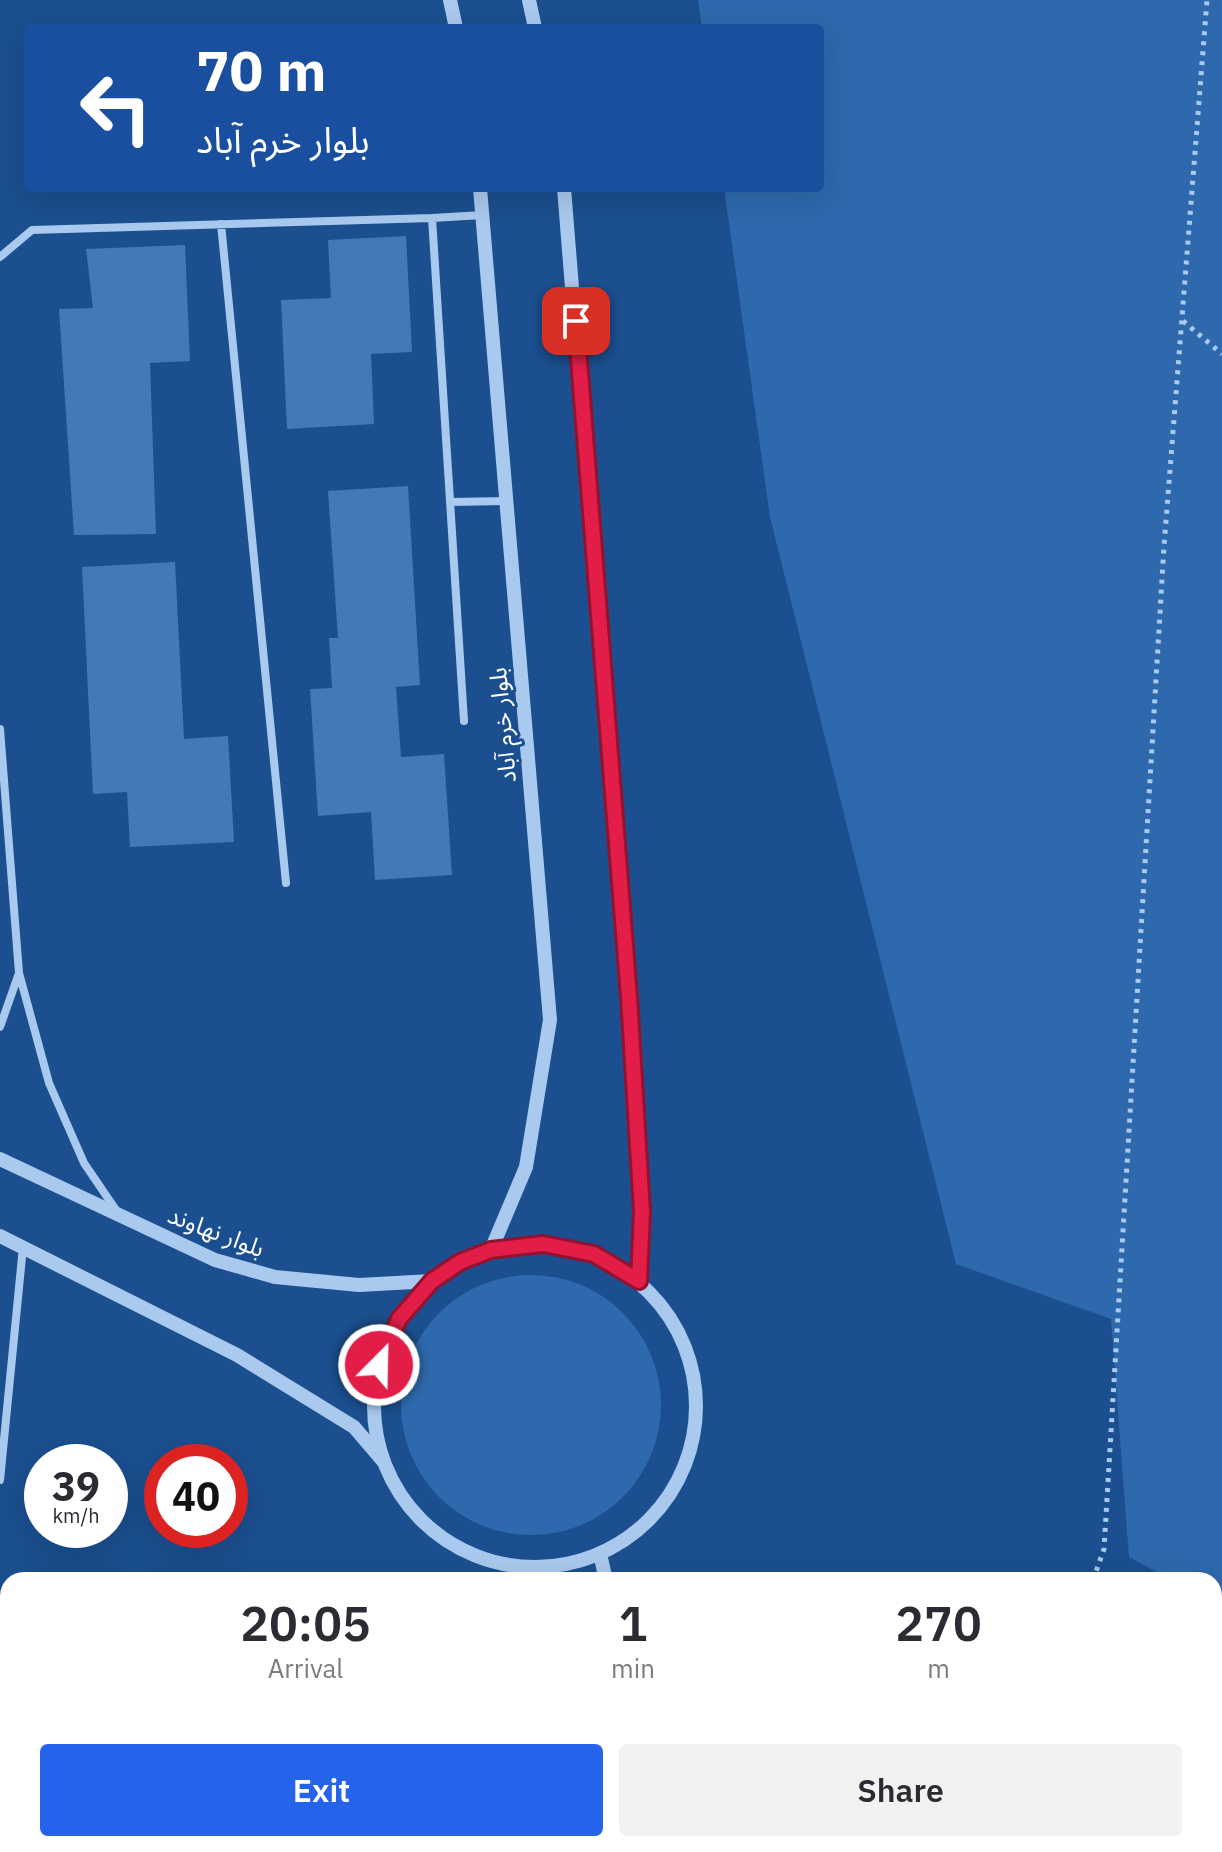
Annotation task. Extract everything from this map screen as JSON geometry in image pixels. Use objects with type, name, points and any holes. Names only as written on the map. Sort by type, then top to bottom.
[{"type":"street","points":[[450,0],[455,24]]},
{"type":"street","points":[[529,0],[534,24]]},
{"type":"street","name":"بلوار خرم آباد","points":[[480,192],[550,1020],[526,1167],[491,1250]]},
{"type":"street","points":[[564,192],[629,997],[642,1212],[639,1281]]},
{"type":"street","points":[[0,257],[32,230],[483,215]]},
{"type":"street","points":[[432,218],[464,721]]},
{"type":"street","points":[[221,224],[286,883]]},
{"type":"street","points":[[450,502],[506,501]]},
{"type":"street","points":[[0,729],[19,973],[49,1083],[84,1163],[120,1217]]},
{"type":"street","points":[[0,1027],[19,973]]},
{"type":"street","name":"بلوار نهاوند","points":[[0,1159],[215,1260],[275,1277],[359,1285],[432,1281]]},
{"type":"street","points":[[0,1236],[237,1355],[354,1427],[385,1464],[405,1501],[435,1533],[472,1555],[513,1572]]},
{"type":"street","points":[[385,1464],[374,1415],[379,1365],[399,1319],[432,1281],[460,1262],[491,1250],[543,1244],[594,1254],[639,1281],[674,1322],[694,1374],[696,1428],[679,1480],[646,1524],[600,1554],[521,1572]]},
{"type":"street","points":[[0,1480],[23,1246]]},
{"type":"street","points":[[600,1554],[604,1572]]},
{"type":"path","points":[[1096,1572],[1104,1549],[1164,546],[1207,0]]},
{"type":"path","points":[[1182,320],[1222,354]]},
{"type":"shaded area","points":[[698,0],[1222,0],[1222,1572],[1156,1572],[1129,1557],[1111,1319],[956,1264],[770,517],[725,192],[824,192],[824,24],[701,24]]},
{"type":"shaded area","points":[[531,1275],[581,1285],[623,1313],[651,1355],[661,1405],[651,1455],[623,1497],[581,1525],[531,1535],[481,1525],[439,1497],[411,1455],[401,1405],[411,1355],[439,1313],[481,1285]]},
{"type":"building","points":[[406,236],[412,352],[371,354],[374,424],[287,429],[281,300],[331,298],[328,240]]},
{"type":"building","points":[[185,245],[190,361],[150,363],[156,534],[74,535],[59,309],[93,308],[86,249]]},
{"type":"building","points":[[408,486],[420,685],[396,687],[401,757],[444,754],[452,875],[375,880],[371,812],[318,816],[310,689],[332,688],[329,638],[338,638],[328,491]]},
{"type":"building","points":[[175,562],[184,739],[228,736],[234,842],[130,847],[127,792],[93,794],[82,567]]},
{"type":"route","points":[[379,1365],[399,1319],[432,1281],[460,1262],[491,1250],[543,1244],[594,1254],[639,1281],[642,1212],[629,997],[576,321]]}]
